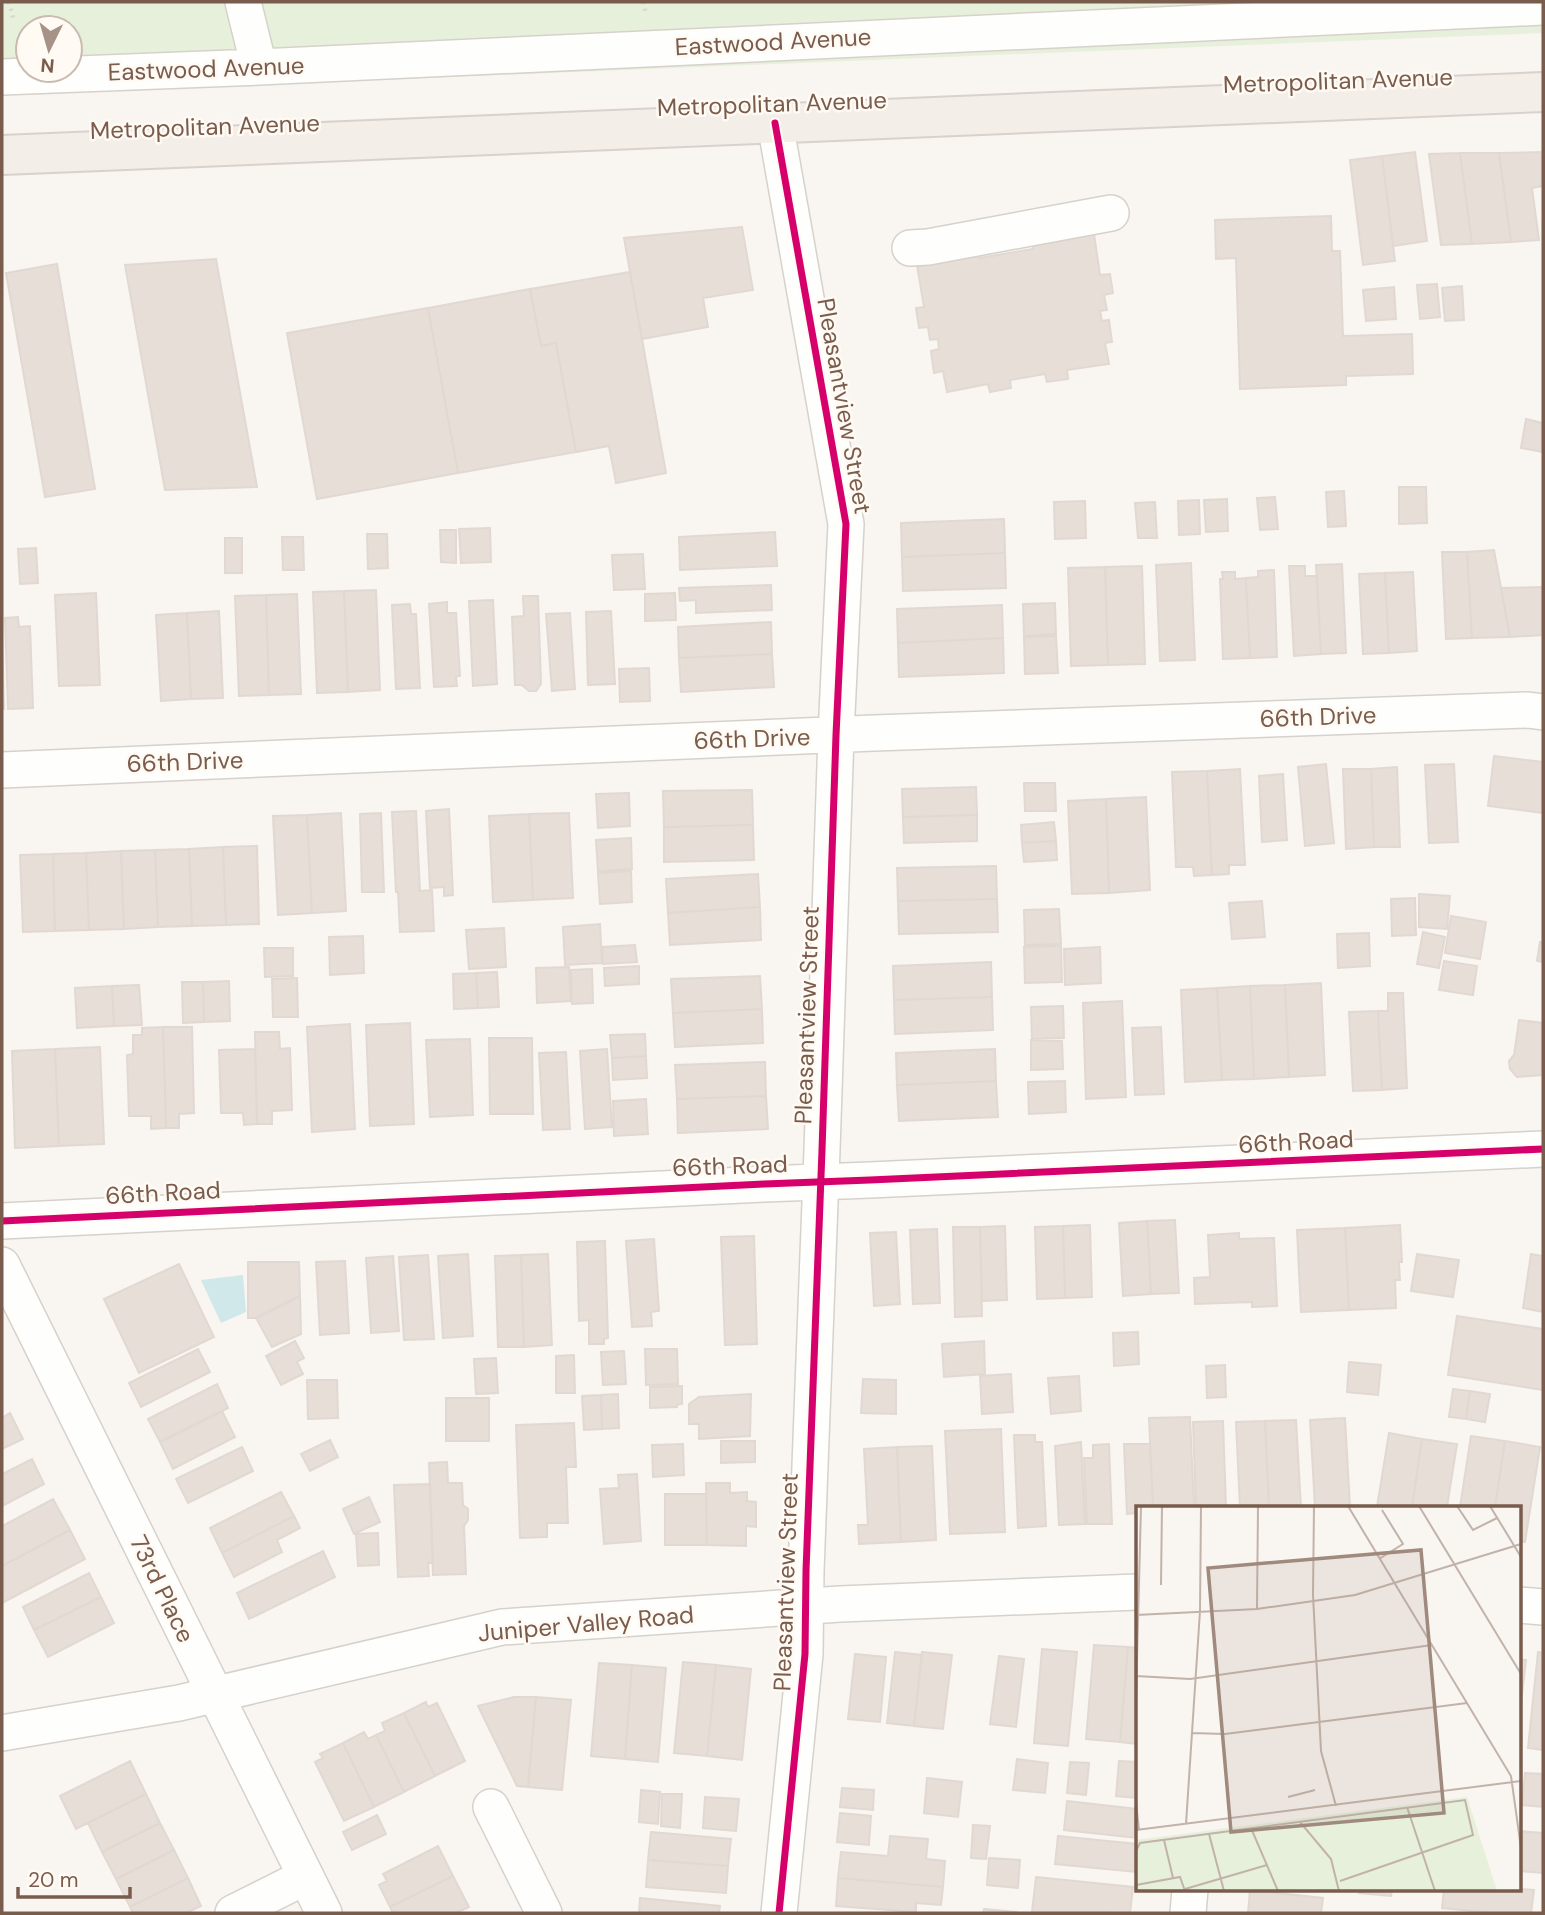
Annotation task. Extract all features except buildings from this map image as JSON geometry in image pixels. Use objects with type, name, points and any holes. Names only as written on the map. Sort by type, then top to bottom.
[{"type":"main road","name":"Metropolitan Avenue","points":[[2,155],[1543,92]]},
{"type":"street","points":[[243,2],[259,67]]},
{"type":"street","name":"Eastwood Avenue","points":[[2,77],[259,67],[1034,16],[1401,7],[1543,7]]},
{"type":"street","name":"Pleasantview Street","points":[[775,123],[846,524],[836,735],[805,1654],[779,1913]]},
{"type":"street","points":[[910,248],[928,247],[1111,213]]},
{"type":"street","name":"66th Drive","points":[[2,770],[836,735],[1528,710],[1543,712]]},
{"type":"street","name":"66th Road","points":[[2,1221],[1543,1149]]},
{"type":"street","name":"73rd Place","points":[[2,1265],[324,1913]]},
{"type":"street","name":"Juniper Valley Road","points":[[2,1733],[179,1703],[502,1627],[854,1604],[1136,1592]]},
{"type":"street","points":[[1520,1605],[1543,1607]]},
{"type":"street","points":[[491,1807],[544,1913]]},
{"type":"street","points":[[233,1913],[305,1877]]},
{"type":"street","points":[[1188,1913],[1191,1890]]},
{"type":"path","points":[[9,2],[14,21]]},
{"type":"green space","points":[[2,2],[1543,2],[1543,33],[2,95]]},
{"type":"water","points":[[243,1275],[246,1312],[221,1323],[201,1280]]},
{"type":"cycle path","points":[[775,123],[846,524],[836,735],[805,1654],[779,1913]]},
{"type":"cycle path","points":[[2,1221],[1543,1149]]}]
